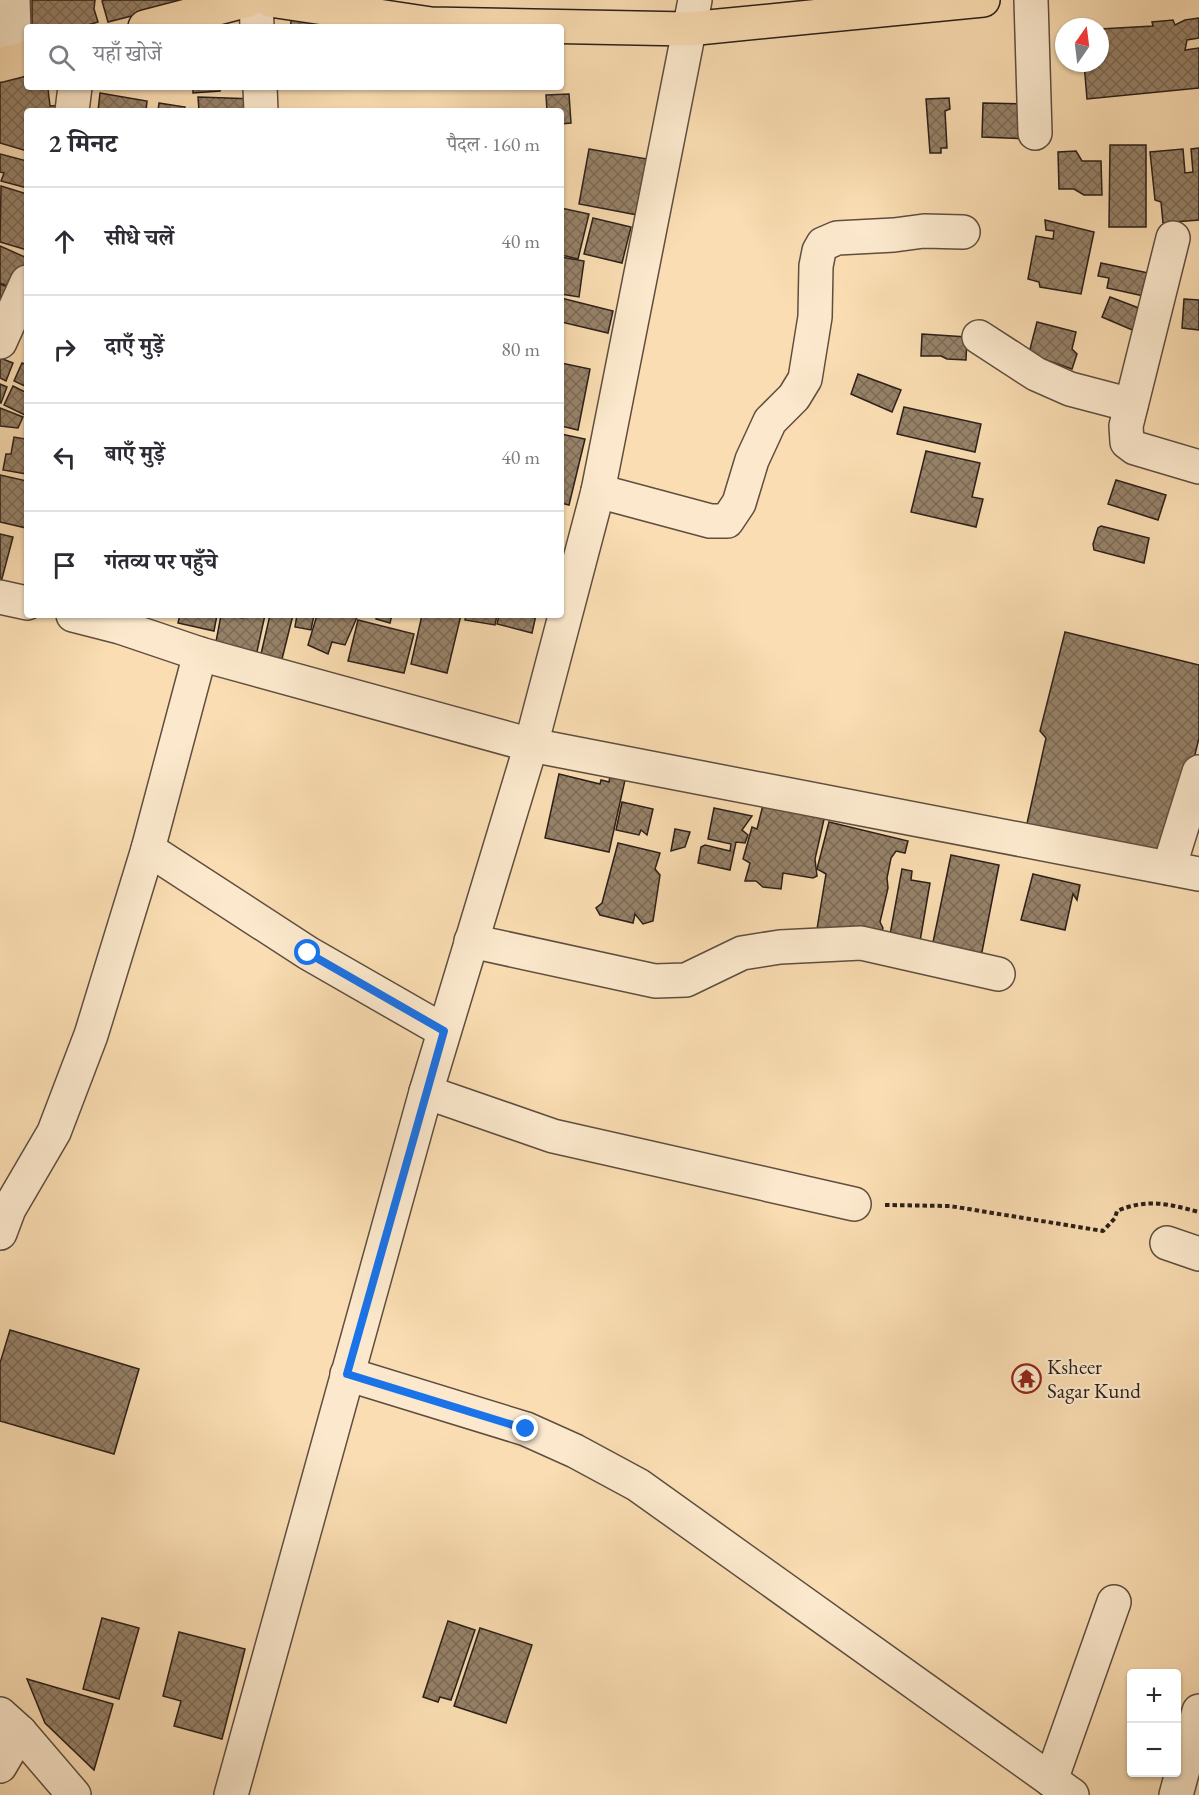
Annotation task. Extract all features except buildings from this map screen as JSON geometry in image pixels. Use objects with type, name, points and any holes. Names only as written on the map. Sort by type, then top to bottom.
[{"type":"main road","points":[[156,24],[248,0]]},
{"type":"main road","points":[[270,0],[431,24],[983,0]]},
{"type":"street","points":[[13,0],[14,61]]},
{"type":"street","points":[[256,0],[257,24]]},
{"type":"street","points":[[1030,0],[1035,133]]},
{"type":"street","points":[[231,1795],[426,1092],[531,745],[598,490],[692,14]]},
{"type":"street","points":[[72,108],[75,90]]},
{"type":"street","points":[[260,90],[261,108]]},
{"type":"street","points":[[598,490],[710,521],[728,521],[739,503],[752,460],[770,421],[794,397],[806,379],[815,317],[816,266],[823,244],[837,238],[894,236],[924,231],[963,232]]},
{"type":"street","points":[[1173,238],[1126,426],[1127,442],[1135,448],[1199,467]]},
{"type":"street","points":[[0,342],[24,289]]},
{"type":"street","points":[[979,337],[1036,374],[1070,388],[1131,405]]},
{"type":"street","points":[[0,597],[24,602]]},
{"type":"street","points":[[98,618],[122,621],[200,654],[531,745],[1184,871],[1199,772]]},
{"type":"street","points":[[3,1216],[54,1132],[91,1035],[148,849],[200,654]]},
{"type":"street","points":[[148,849],[308,953],[444,1031]]},
{"type":"street","points":[[471,941],[655,981],[686,980],[742,953],[780,947],[861,943],[998,974]]},
{"type":"street","points":[[426,1092],[553,1136],[854,1204]]},
{"type":"street","points":[[1167,1243],[1199,1254]]},
{"type":"street","points":[[347,1374],[526,1429],[575,1451],[638,1485],[1061,1787],[1114,1602]]},
{"type":"street","points":[[1176,1795],[1199,1711]]},
{"type":"street","points":[[0,1766],[10,1723]]},
{"type":"street","points":[[10,1723],[74,1795]]},
{"type":"path","points":[[854,1204],[950,1206],[1103,1231],[1115,1218],[1117,1211],[1130,1205],[1157,1202],[1199,1212]]},
{"type":"place","name":"Ksheer Sagar Kund","points":[[1026,1379]]},
{"type":"route","points":[[308,953],[444,1031],[347,1374],[526,1429]]}]
